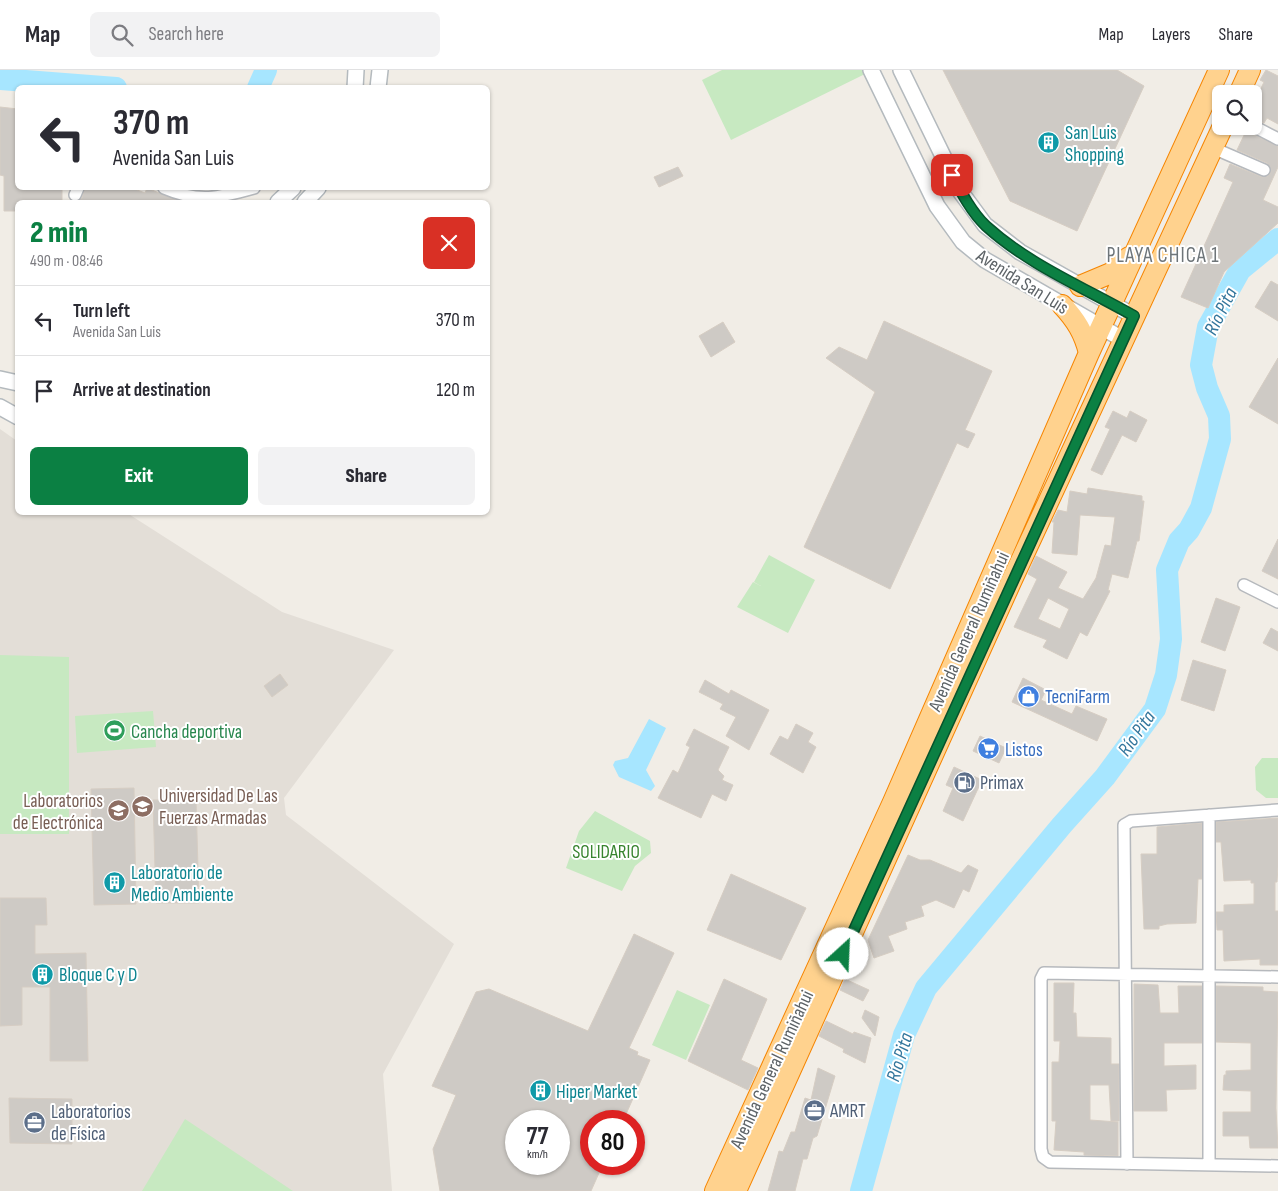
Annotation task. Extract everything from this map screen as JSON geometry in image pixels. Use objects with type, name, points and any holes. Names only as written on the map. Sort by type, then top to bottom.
[{"type":"highway","name":"Avenida General Rumiñahui","points":[[715,1191],[893,802],[1089,353],[1219,70]]},
{"type":"highway","points":[[1243,85],[1250,70]]},
{"type":"highway","name":"Avenida General Rumiñahui","points":[[736,1191],[1011,582],[1220,135]]},
{"type":"highway","points":[[1080,286],[1111,273],[1136,250]]},
{"type":"highway","points":[[1062,305],[1075,318],[1084,335],[1089,353]]},
{"type":"main road","points":[[355,85],[356,70]]},
{"type":"main road","points":[[378,85],[380,70]]},
{"type":"main road","name":"Avenida San Luis","points":[[871,70],[937,206],[963,242],[985,260],[1124,340]]},
{"type":"main road","name":"Avenida San Luis","points":[[901,70],[960,191],[985,225],[1020,252],[1134,316]]},
{"type":"main road","points":[[280,200],[291,190]]},
{"type":"main road","points":[[307,200],[316,190]]},
{"type":"main road","points":[[937,206],[960,191]]},
{"type":"main road","points":[[0,379],[15,382]]},
{"type":"main road","points":[[0,407],[15,415]]},
{"type":"street","points":[[1262,131],[1278,139]]},
{"type":"street","points":[[1213,148],[1264,170]]},
{"type":"street","points":[[169,190],[185,197],[213,198],[246,190]]},
{"type":"street","points":[[1244,585],[1278,602]]},
{"type":"street","points":[[1127,1164],[1124,825],[1131,821],[1278,810]]},
{"type":"street","points":[[1208,1165],[1209,815]]},
{"type":"street","points":[[1278,977],[1210,974],[1044,973],[1041,979],[1041,1149],[1043,1157],[1050,1162],[1278,1166]]},
{"type":"shaded area","name":"Universidad De Las Fuerzas Armadas","points":[[0,429],[15,440],[15,515],[130,515],[282,612],[394,650],[284,798],[286,815],[454,944],[383,1074],[392,1191],[0,1191]]},
{"type":"green space","points":[[722,70],[862,70],[865,74],[731,140],[702,80]]},
{"type":"green space","points":[[769,555],[815,580],[788,633],[737,607],[753,582],[761,586],[754,582]]},
{"type":"green space","points":[[0,655],[69,657],[69,834],[0,834]]},
{"type":"green space","name":"Cancha deportiva","points":[[153,711],[156,747],[77,753],[75,716]]},
{"type":"green space","points":[[1262,758],[1278,758],[1278,798],[1266,798],[1256,790],[1255,767]]},
{"type":"green space","name":"SOLIDARIO","points":[[595,811],[650,841],[651,853],[635,866],[622,891],[566,868],[579,831]]},
{"type":"green space","points":[[677,990],[710,1005],[686,1060],[652,1045]]},
{"type":"green space","points":[[185,1119],[293,1191],[142,1191]]},
{"type":"water","points":[[649,719],[666,728],[646,770],[655,786],[651,791],[619,777],[613,765],[615,761],[628,758]]},
{"type":"building","name":"San Luis Shopping","points":[[943,70],[1117,70],[1144,86],[1077,231],[1010,201]]},
{"type":"building","points":[[1266,70],[1278,76],[1278,124],[1267,118],[1264,123],[1262,122],[1262,86],[1264,82],[1260,80]]},
{"type":"building","points":[[0,107],[15,109],[15,190],[62,190],[62,200],[15,200],[15,211],[4,211],[4,176],[0,175]]},
{"type":"building","points":[[1244,135],[1255,135],[1278,146],[1278,167],[1263,200],[1278,207],[1278,223],[1224,272],[1208,308],[1181,297],[1233,182],[1224,178],[1230,164],[1262,177],[1268,176],[1271,172],[1267,163],[1237,150]]},
{"type":"building","points":[[678,167],[683,176],[659,187],[654,177]]},
{"type":"building","points":[[84,190],[137,190],[145,193],[146,190],[152,190],[176,200],[78,200],[82,198]]},
{"type":"building","points":[[1271,281],[1278,285],[1278,321],[1255,307]]},
{"type":"building","points":[[884,321],[992,371],[965,430],[975,434],[968,448],[957,443],[890,589],[804,547],[875,392],[826,358],[839,347],[867,360]]},
{"type":"building","points":[[723,322],[735,342],[711,357],[699,336]]},
{"type":"building","points":[[1278,358],[1278,424],[1249,407]]},
{"type":"building","points":[[1113,411],[1127,418],[1130,411],[1147,420],[1136,442],[1122,435],[1102,475],[1091,470],[1110,429],[1105,427]]},
{"type":"building","points":[[1088,488],[1142,496],[1142,501],[1144,501],[1139,541],[1137,541],[1128,578],[1112,574],[1108,590],[1110,591],[1087,636],[1080,632],[1067,659],[1043,647],[1047,640],[1014,627],[1037,579],[1028,574],[1036,556],[1067,572],[1058,588],[1083,599],[1096,578],[1105,545],[1111,546],[1115,517],[1080,515],[1077,555],[1052,553],[1054,522],[1052,522],[1058,510],[1067,512],[1070,491],[1087,494]],"holes":[[[1048,598],[1069,609],[1060,629],[1038,619]]]},
{"type":"building","points":[[1278,539],[1278,579],[1262,571]]},
{"type":"building","points":[[1216,598],[1240,607],[1225,651],[1201,642]]},
{"type":"building","points":[[1271,628],[1278,632],[1278,651],[1263,643]]},
{"type":"building","points":[[1193,660],[1226,670],[1214,711],[1181,700]]},
{"type":"building","points":[[280,674],[288,685],[272,697],[264,686]]},
{"type":"building","points":[[1023,678],[1046,690],[1041,700],[1072,714],[1076,706],[1107,719],[1097,741],[1012,702]]},
{"type":"building","points":[[705,680],[729,694],[731,690],[769,710],[749,750],[726,736],[736,717],[720,709],[723,704],[699,692]]},
{"type":"building","points":[[796,724],[813,733],[808,742],[816,747],[803,773],[770,754],[780,736],[788,740]]},
{"type":"building","points":[[694,729],[729,747],[718,770],[724,776],[722,780],[733,785],[726,801],[712,794],[701,818],[658,798],[673,770],[678,773],[690,747],[686,745]]},
{"type":"building","name":"Listos","points":[[980,736],[1006,748],[999,763],[973,751]]},
{"type":"building","points":[[954,767],[982,780],[963,821],[943,811],[953,788],[946,785]]},
{"type":"building","points":[[134,788],[136,904],[94,905],[91,789]]},
{"type":"building","points":[[153,800],[196,800],[199,903],[156,903]]},
{"type":"building","points":[[1278,818],[1278,867],[1277,882],[1275,882],[1275,911],[1278,911],[1278,965],[1260,965],[1260,959],[1224,961],[1223,930],[1217,930],[1216,912],[1224,912],[1224,905],[1254,904],[1254,883],[1251,883],[1251,880],[1224,881],[1221,842],[1216,842],[1216,822]]},
{"type":"building","points":[[1202,823],[1202,879],[1198,879],[1196,923],[1167,924],[1159,926],[1159,929],[1144,929],[1141,854],[1157,854],[1157,827]]},
{"type":"building","points":[[908,855],[920,860],[930,860],[961,873],[968,865],[978,870],[969,892],[963,889],[954,908],[936,900],[921,906],[924,916],[905,922],[907,929],[888,936],[894,951],[874,958],[868,940]]},
{"type":"building","points":[[731,874],[806,908],[781,960],[707,930]]},
{"type":"building","name":"Bloque C y D","points":[[0,898],[46,898],[47,925],[35,925],[35,954],[86,953],[88,1061],[50,1061],[50,987],[22,987],[22,1025],[0,1026]]},
{"type":"building","name":"Hiper Market","points":[[634,934],[674,953],[629,1048],[638,1052],[637,1055],[650,1060],[628,1110],[580,1110],[580,1175],[598,1175],[591,1191],[440,1191],[433,1149],[456,1095],[432,1086],[476,992],[489,989],[588,1031]]},
{"type":"building","points":[[724,979],[767,999],[741,1060],[758,1068],[748,1090],[688,1061]]},
{"type":"building","points":[[845,979],[869,990],[863,1001],[840,990]]},
{"type":"building","points":[[1054,983],[1074,983],[1073,1013],[1076,1013],[1077,1037],[1111,1038],[1111,1064],[1119,1064],[1119,1121],[1111,1121],[1109,1085],[1090,1085],[1090,1120],[1118,1122],[1118,1156],[1084,1155],[1084,1152],[1054,1150],[1056,1121],[1052,1121],[1052,1062],[1059,1062],[1060,1041],[1054,1041]]},
{"type":"building","points":[[1134,984],[1158,985],[1160,1013],[1179,1013],[1178,986],[1202,986],[1202,1043],[1164,1043],[1164,1066],[1196,1065],[1196,1089],[1166,1090],[1167,1111],[1134,1111]]},
{"type":"building","points":[[1216,986],[1263,987],[1263,991],[1278,992],[1276,1108],[1278,1148],[1250,1148],[1249,1136],[1223,1136],[1223,1112],[1251,1112],[1251,1091],[1223,1090],[1226,1071],[1251,1070],[1251,1043],[1216,1042]]},
{"type":"building","points":[[865,1010],[879,1017],[875,1036],[862,1018]]},
{"type":"building","points":[[826,1021],[853,1034],[854,1032],[871,1038],[865,1063],[843,1052],[844,1049],[819,1036]]},
{"type":"building","points":[[818,1068],[835,1076],[817,1136],[813,1138],[807,1159],[803,1159],[795,1191],[768,1191],[779,1151],[783,1152],[791,1132],[795,1132],[805,1098],[811,1100]]},
{"type":"building","points":[[9,1098],[72,1099],[72,1144],[10,1143]]},
{"type":"waterway","points":[[259,85],[266,70]]},
{"type":"waterway","points":[[0,79],[77,85]]},
{"type":"waterway","name":"Río Pita","points":[[861,1191],[904,1035],[926,988],[1062,825],[1105,777],[1155,709],[1166,675],[1171,639],[1167,570],[1179,541],[1189,530],[1201,508],[1220,439],[1219,416],[1207,388],[1201,365],[1208,327],[1240,270],[1278,239]]},
{"type":"place","name":"San Luis Shopping","points":[[1049,143]]},
{"type":"place","name":"TecniFarm","points":[[1029,696]]},
{"type":"place","name":"Cancha deportiva","points":[[115,731]]},
{"type":"place","name":"Listos","points":[[989,749]]},
{"type":"place","name":"Primax","points":[[964,782]]},
{"type":"place","name":"Universidad De Las Fuerzas Armadas","points":[[143,806]]},
{"type":"place","name":"Laboratorios de Electrónica","points":[[119,811]]},
{"type":"place","name":"Laboratorio de Medio Ambiente","points":[[115,883]]},
{"type":"place","name":"Bloque C y D","points":[[43,974]]},
{"type":"place","name":"Hiper Market","points":[[540,1091]]},
{"type":"place","name":"AMRT","points":[[814,1110]]},
{"type":"place","name":"Laboratorios de Física","points":[[35,1122]]},
{"type":"district","name":"PLAYA CHICA 1","points":[[1163,255]]},
{"type":"route","points":[[843,954],[960,699],[1011,582],[1134,316],[1055,274],[1020,252],[985,225],[960,191],[952,175]]}]
